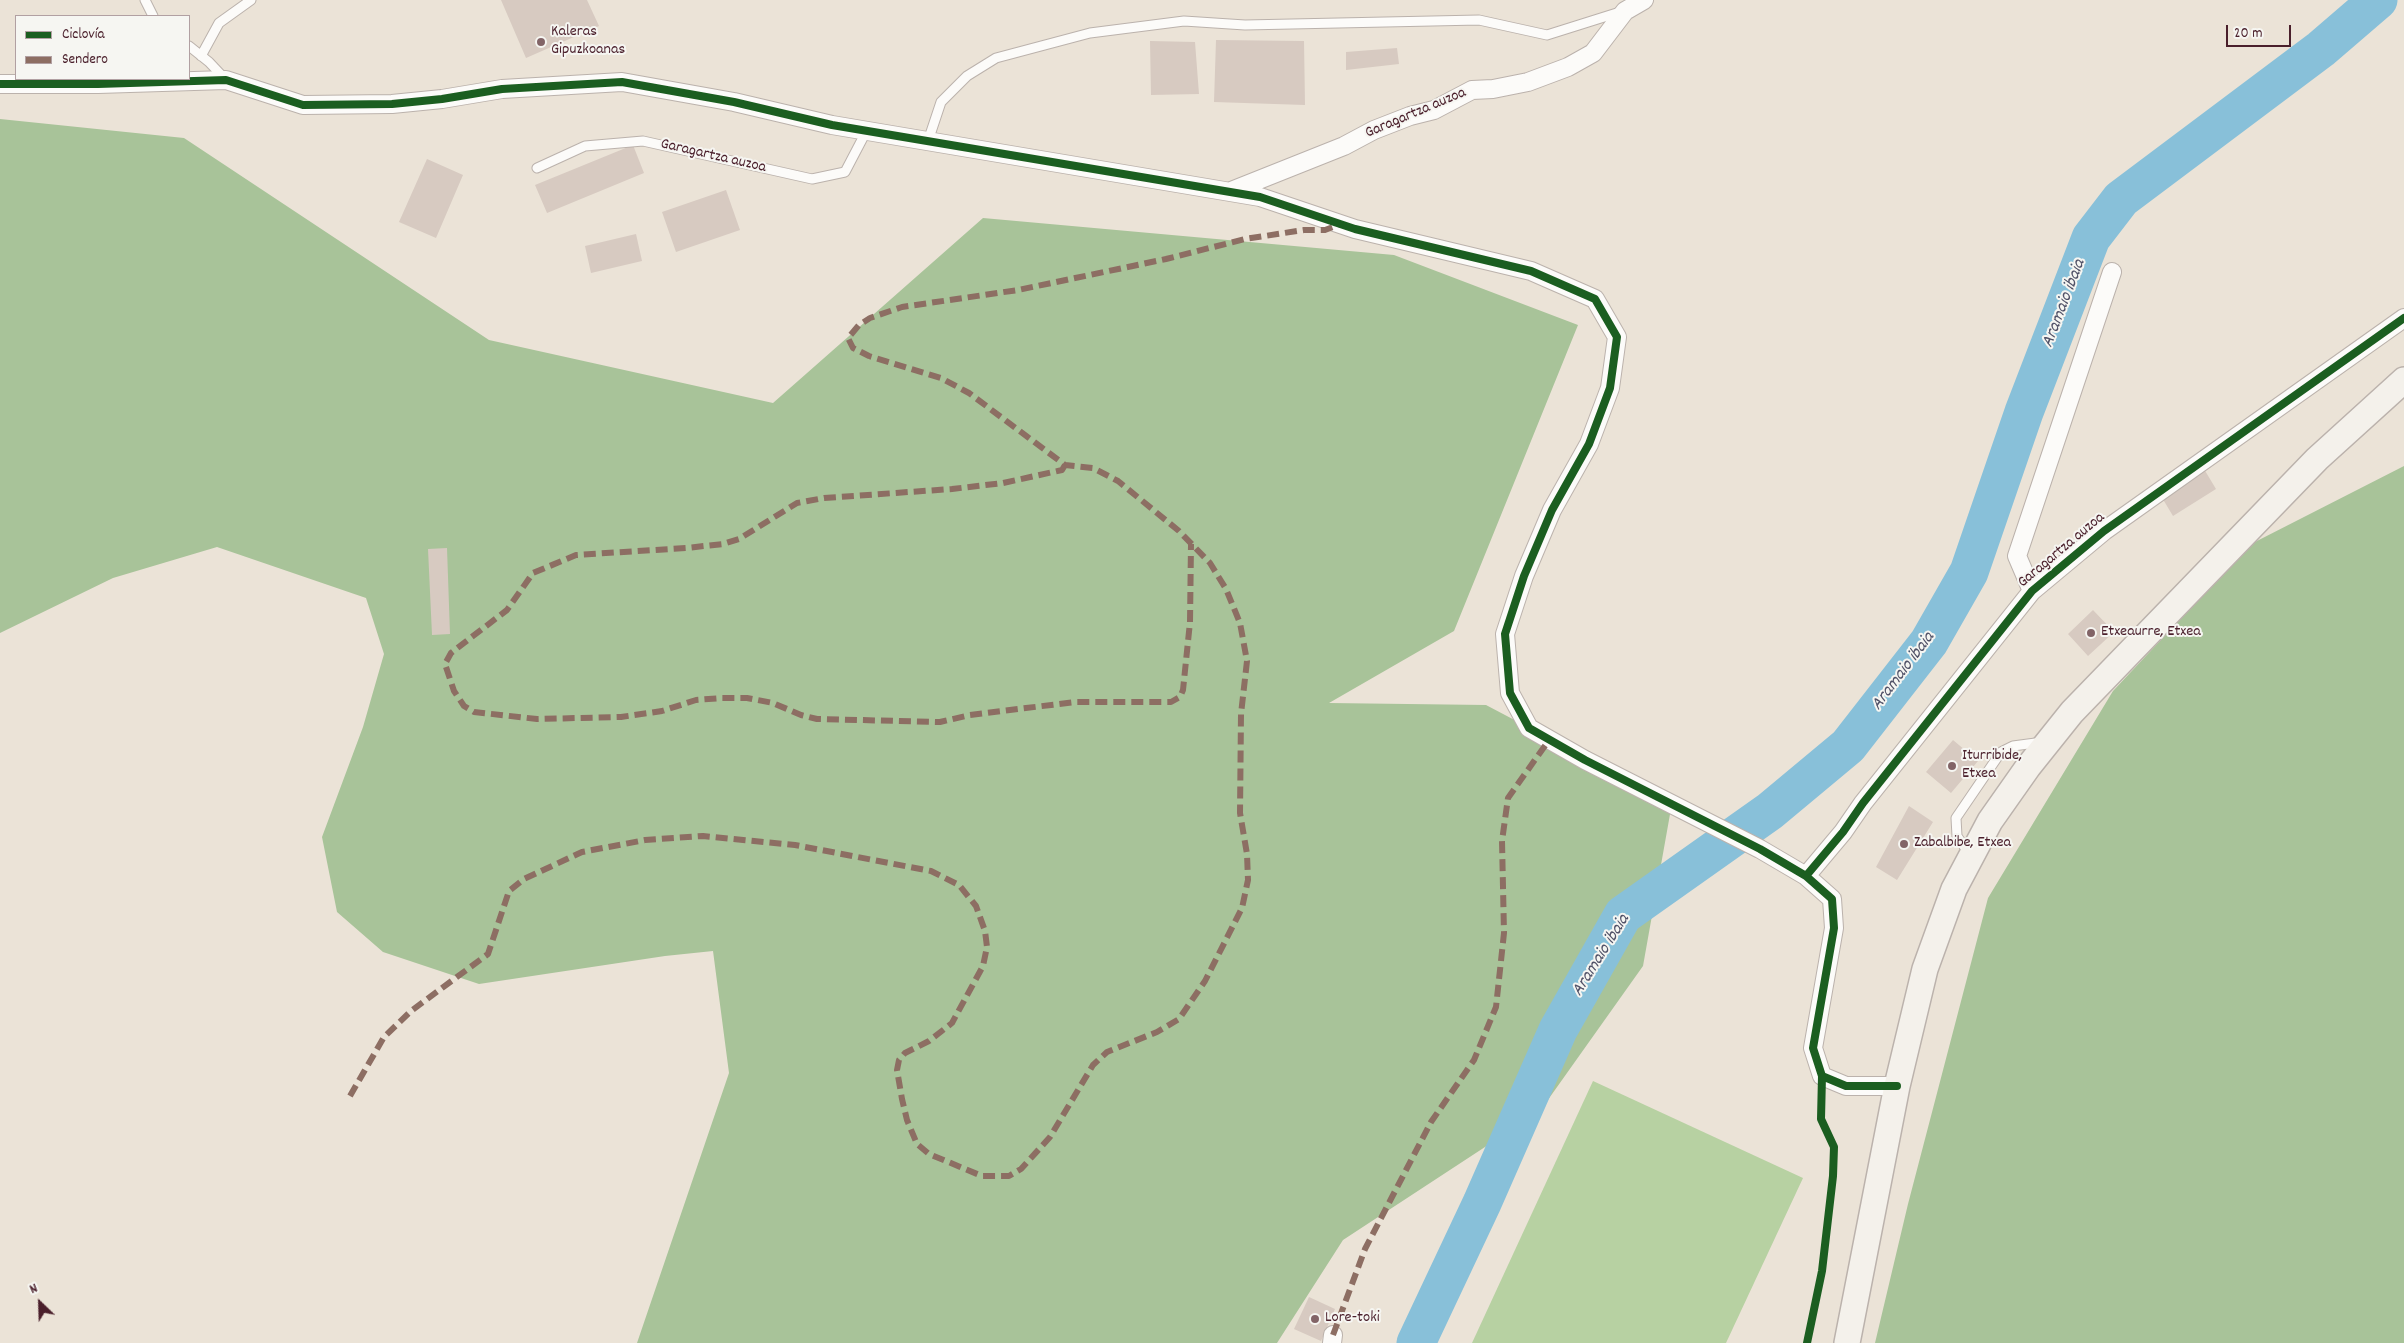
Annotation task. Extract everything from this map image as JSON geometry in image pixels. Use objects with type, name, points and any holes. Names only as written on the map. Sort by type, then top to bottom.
[{"type":"main road","points":[[1847,1343],[1897,1086],[1925,969],[1954,889],[1990,821],[2072,712],[2317,459],[2404,380]]},
{"type":"street","name":"Garagartza auzoa","points":[[1228,192],[1253,184],[1344,146],[1374,130],[1410,116],[1434,110],[1472,90],[1493,90],[1528,82],[1568,67],[1592,53],[1625,11],[1644,0]]},
{"type":"street","points":[[0,84],[98,84],[226,80],[304,104],[392,104],[442,99],[502,89],[622,82],[734,102],[928,141],[1260,197],[1355,229],[1531,271],[1595,299],[1617,337],[1610,388],[1589,444],[1552,510],[1521,584],[1505,634],[1510,693],[1529,728],[1585,760],[1760,849],[1806,876],[1832,899],[1834,928],[1827,982],[1813,1048],[1822,1076],[1846,1086],[1897,1086]]},
{"type":"street","name":"Garagartza auzoa","points":[[2032,591],[2017,556],[2112,272]]},
{"type":"street","name":"Garagartza auzoa","points":[[1806,876],[1843,832],[1875,787],[2032,591],[2104,531],[2404,318]]},
{"type":"lane","points":[[145,0],[152,15]]},
{"type":"lane","points":[[201,56],[219,23],[251,0]]},
{"type":"lane","points":[[928,141],[941,102],[967,76],[996,58],[1090,33],[1184,21],[1245,25],[1479,20],[1547,35],[1625,11]]},
{"type":"lane","points":[[190,47],[226,80]]},
{"type":"lane","name":"Garagartza auzoa","points":[[537,168],[585,146],[642,141],[812,179],[845,172],[867,130]]},
{"type":"green space","points":[[0,119],[184,138],[489,340],[773,403],[983,218],[1394,255],[1578,325],[1454,631],[1329,703],[1486,705],[1672,803],[1643,966],[1540,1111],[1343,1240],[1277,1343],[637,1343],[729,1073],[713,951],[665,956],[479,984],[383,952],[337,912],[322,837],[363,727],[384,654],[366,598],[217,547],[113,578],[0,633]]},
{"type":"green space","points":[[2404,466],[2404,1343],[1875,1343],[1908,1204],[1988,898],[2113,691],[2251,544]]},
{"type":"green space","points":[[1593,1081],[1803,1178],[1726,1343],[1472,1343]]},
{"type":"building","name":"Kaleras Gipuzkoanas","points":[[501,0],[587,0],[599,26],[526,58]]},
{"type":"building","points":[[1216,40],[1304,41],[1305,105],[1214,102]]},
{"type":"building","points":[[1150,41],[1195,42],[1199,94],[1151,95]]},
{"type":"building","points":[[1397,48],[1399,64],[1346,70],[1346,52]]},
{"type":"building","points":[[633,145],[644,173],[547,213],[535,185]]},
{"type":"building","points":[[427,159],[463,175],[436,238],[399,222]]},
{"type":"building","points":[[726,190],[740,230],[676,252],[662,212]]},
{"type":"building","points":[[636,234],[642,261],[591,273],[585,246]]},
{"type":"building","points":[[2204,469],[2216,489],[2173,516],[2161,496]]},
{"type":"building","points":[[447,548],[450,634],[432,635],[428,549]]},
{"type":"building","name":"Etxeaurre, Etxea","points":[[2093,610],[2114,632],[2088,656],[2068,634]]},
{"type":"building","name":"Iturribide, Etxea","points":[[1953,740],[1978,761],[1951,793],[1926,772]]},
{"type":"building","name":"Zabalbibe, Etxea","points":[[1909,806],[1933,822],[1897,880],[1876,867]]},
{"type":"building","name":"Lore-toki","points":[[1309,1297],[1335,1309],[1321,1341],[1294,1329]]},
{"type":"waterway","name":"Aramaio ibaia","points":[[1416,1343],[1482,1203],[1558,1030],[1623,915],[1770,811],[1848,746],[1929,642],[1969,572],[2024,412],[2091,238],[2121,199],[2321,49],[2378,0]]},
{"type":"marked path","points":[[350,1096],[384,1037],[411,1011],[488,954],[509,891],[524,879],[582,852],[645,840],[703,836],[795,845],[931,871],[959,885],[976,906],[985,931],[987,947],[983,966],[952,1023],[929,1041],[905,1053],[899,1060],[897,1070],[907,1120],[917,1144],[929,1154],[982,1176],[1009,1176],[1021,1169],[1050,1137],[1093,1065],[1107,1052],[1157,1032],[1179,1019],[1205,981],[1242,908],[1248,880],[1247,854],[1240,813],[1241,714],[1247,661],[1240,623],[1226,589],[1210,563],[1179,531],[1118,481],[1093,468],[1065,465],[969,393],[941,378],[869,356],[853,348],[848,338],[859,325],[870,318],[902,307],[1018,290],[1166,259],[1245,239],[1304,230],[1325,230],[1341,224]]},
{"type":"marked path","points":[[1065,465],[1062,470],[1003,483],[952,489],[824,498],[797,503],[739,539],[723,544],[576,555],[533,573],[507,610],[451,653],[445,664],[454,691],[464,706],[474,712],[537,719],[621,717],[662,711],[696,700],[722,698],[747,698],[773,703],[801,715],[817,719],[940,722],[970,715],[1075,702],[1171,702],[1180,697],[1183,690],[1190,622],[1191,544]]},
{"type":"marked path","points":[[1333,1335],[1365,1249],[1431,1122],[1474,1060],[1496,1007],[1504,933],[1502,841],[1508,798],[1549,740]]},
{"type":"cycle path","points":[[0,84],[98,84],[226,80],[303,105],[392,104],[442,99],[502,89],[622,82],[734,102],[832,125],[1260,197],[1355,229],[1531,271],[1595,299],[1617,337],[1610,388],[1589,444],[1552,510],[1524,576],[1505,634],[1510,693],[1529,728],[1585,760],[1760,849],[1806,876],[1832,899],[1834,928],[1813,1048],[1822,1076],[1846,1086],[1897,1086]]},
{"type":"cycle path","points":[[1806,876],[1843,832],[1863,803],[2032,591],[2104,531],[2404,318]]},
{"type":"cycle path","points":[[1807,1343],[1822,1271],[1833,1176],[1834,1147],[1821,1119],[1822,1076]]},
{"type":"place","name":"Kaleras Gipuzkoanas","points":[[541,42]]},
{"type":"place","name":"Etxeaurre, Etxea","points":[[2091,633]]},
{"type":"place","name":"Iturribide, Etxea","points":[[1952,766]]},
{"type":"place","name":"Zabalbibe, Etxea","points":[[1904,844]]},
{"type":"place","name":"Lore-toki","points":[[1315,1319]]}]
